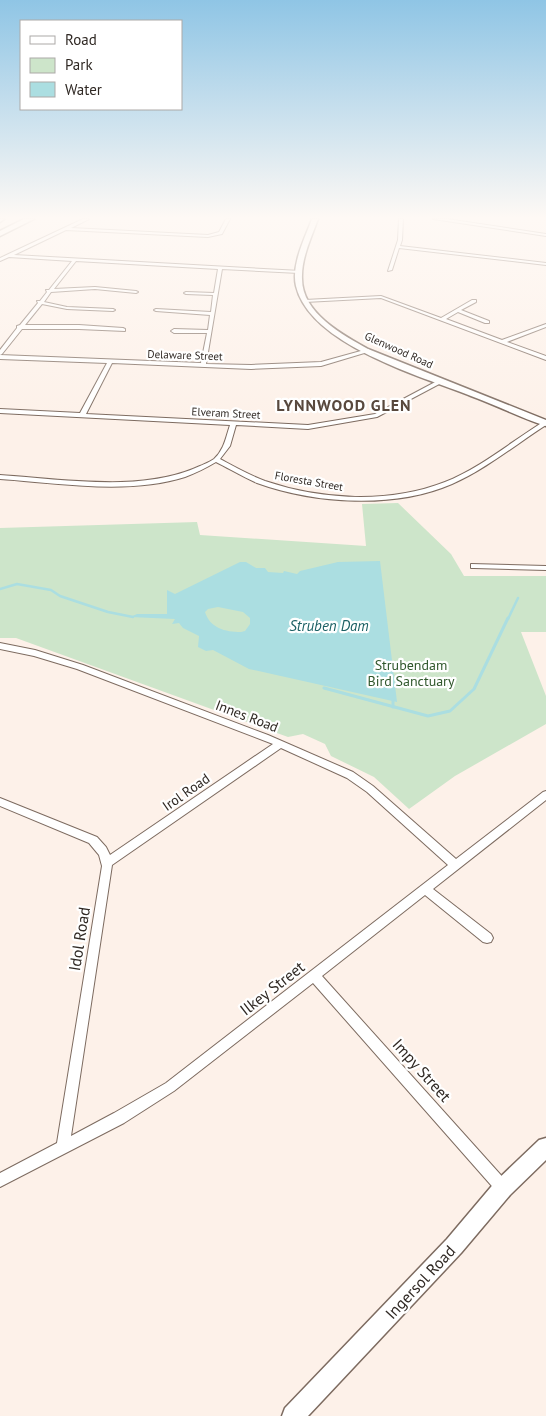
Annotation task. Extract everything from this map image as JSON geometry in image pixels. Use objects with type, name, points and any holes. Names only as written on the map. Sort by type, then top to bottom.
[{"type":"street","points":[[0,355],[19,327],[53,285]]},
{"type":"street","points":[[203,366],[217,285]]},
{"type":"street","name":"Glenwood Road","points":[[299,285],[305,301],[314,313],[329,326],[368,351],[546,423]]},
{"type":"street","points":[[48,291],[94,288],[136,292]]},
{"type":"street","points":[[186,293],[216,294]]},
{"type":"street","points":[[305,301],[377,296],[546,358]]},
{"type":"street","points":[[441,320],[474,301]]},
{"type":"street","points":[[39,302],[67,308],[113,310]]},
{"type":"street","points":[[156,310],[213,314]]},
{"type":"street","points":[[458,311],[487,322]]},
{"type":"street","points":[[501,342],[546,325]]},
{"type":"street","points":[[19,327],[79,327],[123,330]]},
{"type":"street","points":[[174,331],[210,332]]},
{"type":"street","name":"Delaware Street","points":[[0,355],[110,362],[267,367],[321,364],[368,351]]},
{"type":"street","points":[[82,416],[110,362]]},
{"type":"street","name":"Elveram Street","points":[[0,411],[308,427],[367,418],[384,412],[441,381]]},
{"type":"street","name":"Floresta Street","points":[[216,460],[265,484],[282,488],[342,498],[396,497],[420,493],[460,477],[546,423]]},
{"type":"street","points":[[0,477],[117,483],[181,476],[216,460],[227,446],[233,424]]},
{"type":"street","points":[[474,566],[546,568]]},
{"type":"street","name":"Innes Road","points":[[0,646],[21,649],[62,661],[280,744],[362,782],[455,865]]},
{"type":"street","name":"Irol Road","points":[[107,863],[280,744]]},
{"type":"street","name":"Ilkey Street","points":[[0,1180],[119,1118],[170,1087],[546,795]]},
{"type":"street","points":[[0,802],[92,840],[103,851],[107,863]]},
{"type":"street","name":"Idol Road","points":[[63,1147],[107,863]]},
{"type":"street","points":[[426,889],[487,938]]},
{"type":"street","name":"Impy Street","points":[[314,975],[503,1188]]},
{"type":"street","name":"Ingersol Road","points":[[293,1416],[454,1246],[503,1188],[546,1147]]},
{"type":"green space","name":"Strubendam Bird Sanctuary","points":[[398,503],[451,554],[464,576],[546,576],[546,632],[521,632],[546,696],[546,724],[455,776],[409,809],[374,777],[331,756],[325,744],[303,734],[288,737],[16,638],[0,638],[0,528],[197,522],[200,535],[366,546],[362,504]]},
{"type":"water","name":"Struben Dam","points":[[380,561],[397,702],[249,669],[213,650],[206,651],[198,647],[199,636],[183,628],[179,623],[172,624],[175,619],[130,617],[137,614],[167,614],[167,590],[175,594],[240,562],[246,562],[256,568],[265,568],[268,572],[283,573],[284,571],[297,574],[300,571],[338,562]],"holes":[[[218,607],[243,612],[250,618],[250,624],[245,631],[241,632],[219,628],[210,622],[205,612],[208,609]]]},
{"type":"waterway","points":[[0,589],[17,584],[51,590],[60,596],[108,612],[133,617]]},
{"type":"waterway","points":[[508,619],[518,598]]},
{"type":"waterway","points":[[393,707],[428,716],[450,711],[474,689],[508,618]]},
{"type":"waterway","points":[[324,688],[393,707]]},
{"type":"waterway","points":[[393,697],[393,707]]},
{"type":"district","name":"LYNNWOOD GLEN","points":[[344,405]]}]
